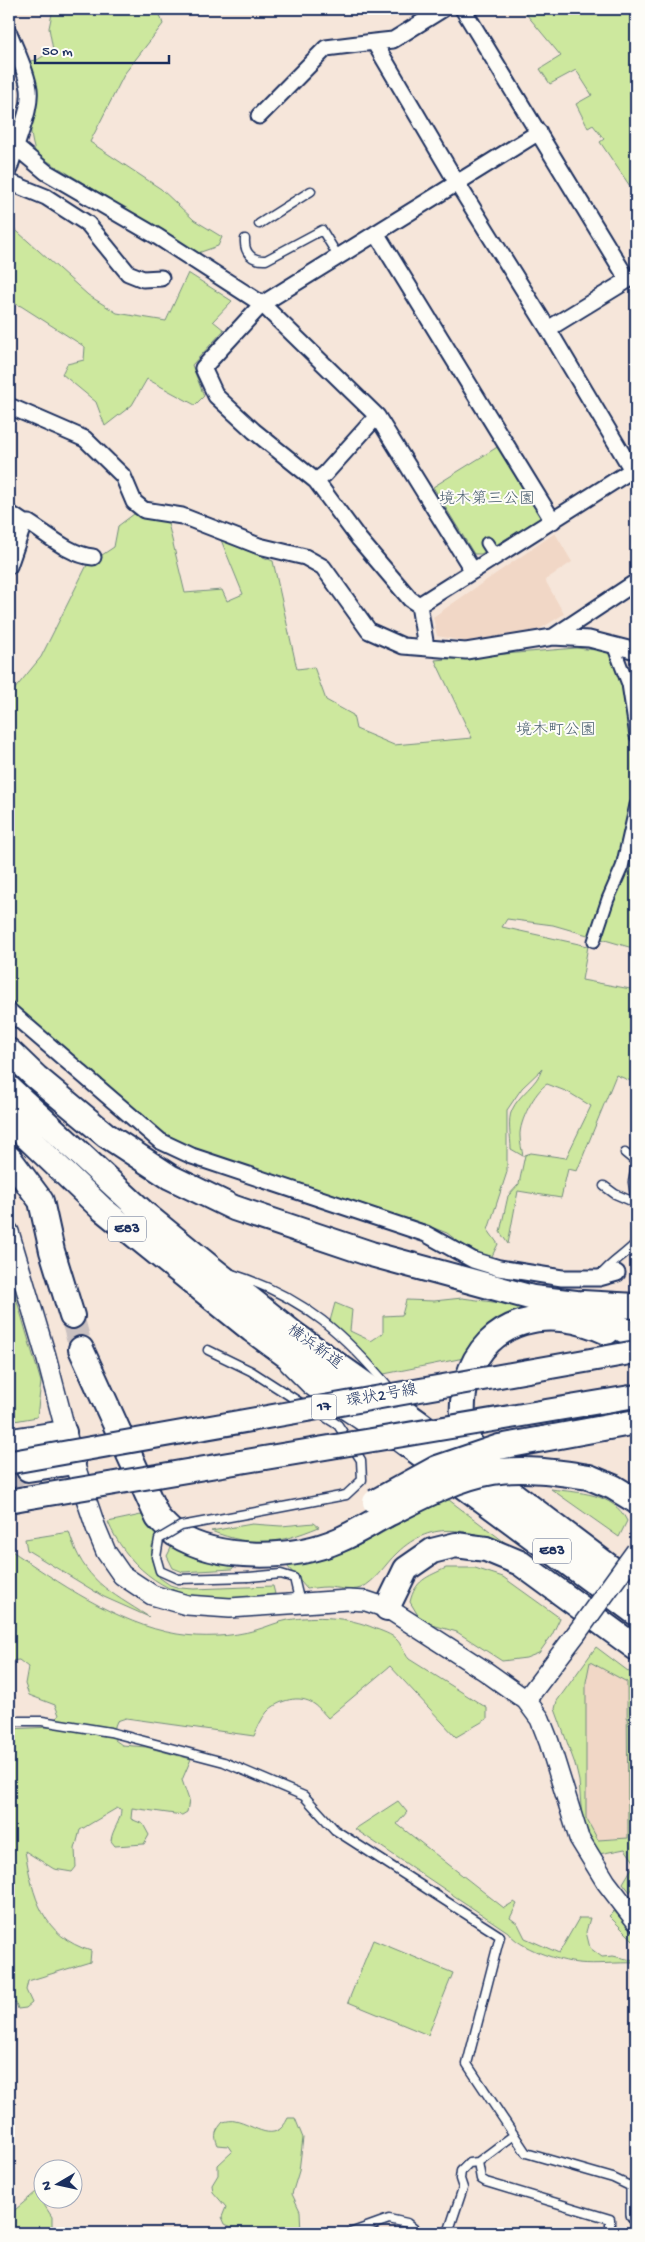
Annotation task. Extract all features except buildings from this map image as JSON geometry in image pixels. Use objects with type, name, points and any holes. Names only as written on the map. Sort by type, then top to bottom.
[{"type":"highway","points":[[9,1051],[36,1077],[106,1135],[170,1177],[234,1208],[371,1254],[533,1298],[576,1303],[636,1306]]},
{"type":"highway","name":"横浜新道","points":[[9,1088],[145,1214],[211,1268],[294,1334],[419,1423],[636,1587]]},
{"type":"highway","name":"横浜新道","points":[[9,1120],[102,1208],[252,1330],[636,1613]]},
{"type":"highway","points":[[9,1158],[41,1201],[74,1274],[79,1314]]},
{"type":"highway","points":[[576,1303],[636,1337]]},
{"type":"highway","points":[[512,1493],[469,1441],[462,1410],[471,1366],[480,1352],[495,1335],[511,1325],[536,1319],[567,1320],[597,1327],[619,1338],[636,1352]]},
{"type":"highway","points":[[88,1346],[121,1437],[158,1518],[174,1534],[210,1549],[251,1548],[294,1541],[381,1508],[493,1472],[542,1470],[589,1477],[613,1486],[636,1501]]},
{"type":"highway","points":[[381,1508],[437,1468],[499,1447],[636,1422]]},
{"type":"highway","points":[[387,1608],[406,1569],[432,1551],[456,1545],[486,1549],[520,1563],[636,1648]]},
{"type":"main road","name":"環状2号線","points":[[15,1465],[636,1352]]},
{"type":"main road","points":[[17,1500],[636,1396]]},
{"type":"main road","points":[[12,1440],[65,1432]]},
{"type":"main road","points":[[15,1465],[74,1463]]},
{"type":"street","points":[[259,116],[326,48],[393,40],[443,9]]},
{"type":"street","points":[[463,9],[628,280],[548,329]]},
{"type":"street","points":[[9,33],[25,72],[29,90],[26,112],[9,169]]},
{"type":"street","points":[[374,42],[456,183],[548,329],[634,473],[419,605]]},
{"type":"street","points":[[426,647],[419,605],[410,599],[359,539],[316,481],[254,431],[216,396],[203,368],[262,304],[539,132]]},
{"type":"street","points":[[16,146],[46,172],[158,237],[262,304],[377,416],[473,571]]},
{"type":"street","points":[[9,182],[46,197],[88,224],[128,273],[143,279],[161,278]]},
{"type":"street","points":[[376,233],[504,448],[553,521]]},
{"type":"street","points":[[9,406],[84,439],[123,476],[134,502],[144,510],[182,516],[259,546],[304,557],[323,567],[369,631],[402,646],[466,651],[553,637],[589,639],[636,651]]},
{"type":"street","points":[[316,481],[325,474],[377,416]]},
{"type":"street","points":[[9,513],[24,523],[29,523],[73,551],[86,556],[92,556]]},
{"type":"street","points":[[9,566],[24,523]]},
{"type":"street","points":[[487,543],[496,557]]},
{"type":"street","points":[[553,637],[636,582]]},
{"type":"street","points":[[613,645],[628,684],[636,736]]},
{"type":"street","points":[[594,941],[608,899],[622,867],[636,805]]},
{"type":"street","points":[[9,1011],[160,1141],[184,1152],[426,1234],[482,1263],[499,1268],[562,1278],[599,1278],[617,1273]]},
{"type":"street","points":[[9,1232],[46,1356],[74,1463],[106,1552],[122,1575],[152,1595],[187,1605],[230,1608],[348,1600],[366,1601],[387,1608],[485,1670],[526,1700],[540,1718],[579,1838],[606,1882],[636,1921]]},
{"type":"street","points":[[526,1700],[636,1551]]},
{"type":"street","points":[[636,2188],[636,2214]]},
{"type":"lane","points":[[259,224],[311,191]]},
{"type":"lane","points":[[245,239],[245,245],[251,257],[258,260],[266,260],[322,230],[338,256]]},
{"type":"lane","points":[[625,1153],[636,1164],[633,1182],[636,1204]]},
{"type":"lane","points":[[604,1186],[615,1194],[636,1204]]},
{"type":"lane","points":[[599,1278],[609,1266],[625,1255],[636,1243]]},
{"type":"lane","points":[[252,1330],[306,1389],[356,1425],[468,1488]]},
{"type":"lane","points":[[208,1350],[251,1370],[285,1394],[338,1425],[361,1460],[362,1480],[346,1495],[181,1526],[159,1539],[156,1557],[160,1571],[178,1579],[280,1574],[294,1578],[300,1603]]},
{"type":"lane","points":[[9,1721],[42,1721],[110,1732],[224,1762],[304,1796],[336,1830],[500,1936],[467,2064],[526,2153],[613,2178],[636,2188]]},
{"type":"lane","points":[[448,2233],[463,2188],[460,2179],[461,2171],[469,2163],[478,2162],[514,2135]]},
{"type":"lane","points":[[478,2162],[481,2179],[486,2182],[610,2219],[610,2233]]},
{"type":"lane","points":[[350,2233],[389,2219],[407,2222],[419,2233]]},
{"type":"shaded area","points":[[555,533],[572,562],[545,580],[564,614],[532,634],[468,642],[437,636],[433,617]]},
{"type":"shaded area","points":[[590,1661],[627,1682],[628,1838],[597,1840],[586,1819],[586,1682]]},
{"type":"green space","points":[[53,9],[158,9],[163,24],[125,73],[90,142],[161,189],[194,220],[222,237],[218,246],[198,253],[36,154],[30,120],[30,61],[37,60],[53,50],[49,28]]},
{"type":"green space","points":[[522,9],[636,9],[636,195],[600,142],[604,139],[593,125],[588,128],[576,104],[592,95],[576,70],[550,84],[540,69],[561,56]]},
{"type":"green space","points":[[9,224],[88,295],[117,313],[166,321],[188,273],[232,301],[213,321],[224,330],[192,365],[204,396],[195,405],[147,379],[132,405],[105,426],[96,402],[62,374],[67,364],[84,360],[85,347],[21,306],[9,302]]},
{"type":"green space","name":"境木第三公園","points":[[499,446],[541,514],[540,518],[481,554],[474,554],[433,487]]},
{"type":"green space","name":"境木町公園","points":[[134,514],[167,519],[185,593],[222,590],[227,601],[243,594],[221,540],[273,561],[297,669],[314,667],[326,700],[353,715],[356,729],[394,745],[472,738],[435,660],[576,648],[626,653],[624,657],[636,701],[636,949],[553,925],[507,919],[502,927],[588,946],[582,980],[636,990],[636,1083],[616,1075],[577,1171],[568,1169],[561,1198],[518,1191],[508,1244],[500,1232],[508,1196],[519,1184],[525,1155],[531,1153],[566,1158],[591,1106],[568,1092],[547,1084],[533,1100],[522,1123],[520,1136],[523,1156],[511,1149],[509,1124],[511,1114],[515,1104],[540,1075],[542,1069],[522,1088],[507,1110],[507,1172],[488,1230],[498,1244],[491,1258],[469,1250],[447,1233],[413,1220],[355,1206],[182,1158],[9,1004],[9,696],[41,657],[87,565],[114,547],[118,526]]},
{"type":"green space","points":[[9,1274],[41,1382],[37,1417],[9,1422]]},
{"type":"green space","points":[[462,1298],[531,1307],[531,1315],[474,1356],[384,1374],[330,1321],[335,1303],[352,1310],[350,1331],[371,1341],[383,1333],[383,1316],[402,1315],[406,1300],[434,1301]]},
{"type":"green space","points":[[551,1489],[584,1493],[613,1504],[621,1511],[627,1521],[619,1537]]},
{"type":"green space","points":[[449,1500],[511,1547],[466,1532],[438,1531],[424,1535],[411,1542],[397,1553],[376,1577],[361,1588],[353,1590],[327,1587],[307,1589],[287,1566],[323,1559],[354,1548],[434,1505]]},
{"type":"green space","points":[[141,1515],[159,1532],[152,1546],[152,1561],[160,1578],[170,1585],[194,1589],[273,1586],[275,1594],[210,1598],[193,1596],[162,1584],[135,1563],[115,1537],[108,1522]]},
{"type":"green space","points":[[314,1523],[319,1527],[291,1537],[266,1542],[241,1540],[211,1531],[252,1524],[281,1526]]},
{"type":"green space","points":[[69,1532],[75,1549],[90,1574],[110,1592],[149,1617],[104,1597],[27,1550],[25,1539]]},
{"type":"green space","points":[[174,1542],[200,1555],[235,1565],[232,1569],[183,1572],[173,1568],[167,1556]]},
{"type":"green space","points":[[9,1549],[68,1588],[110,1611],[155,1629],[177,1634],[227,1635],[260,1629],[288,1620],[310,1618],[343,1619],[364,1624],[395,1638],[409,1659],[487,1708],[487,1719],[456,1737],[390,1666],[328,1718],[314,1704],[302,1699],[289,1700],[277,1704],[261,1720],[254,1736],[126,1718],[117,1721],[115,1740],[122,1745],[146,1747],[191,1759],[182,1780],[189,1800],[187,1812],[182,1815],[132,1808],[131,1819],[143,1824],[149,1835],[144,1844],[115,1846],[111,1841],[121,1814],[121,1809],[117,1808],[80,1830],[75,1849],[76,1867],[72,1872],[54,1869],[25,1851],[36,1899],[43,1913],[61,1936],[91,1951],[90,1962],[28,1981],[26,1990],[32,2003],[26,2008],[18,2009],[16,2003],[9,2004],[9,1729],[52,1727],[59,1715],[55,1705],[29,1695],[25,1684],[28,1667],[19,1660],[9,1661]]},
{"type":"green space","points":[[446,1568],[475,1568],[503,1577],[560,1618],[552,1635],[539,1653],[526,1658],[502,1661],[457,1632],[422,1622],[410,1602],[412,1595],[423,1580]]},
{"type":"green space","points":[[596,1647],[636,1677],[636,1883],[630,1892],[623,1883],[635,1863],[625,1849],[599,1854],[582,1819],[579,1781],[575,1764],[555,1709],[557,1701]],"holes":[[[590,1662],[627,1682],[628,1838],[598,1840],[586,1818],[586,1682]]]},
{"type":"green space","points":[[398,1801],[407,1812],[397,1824],[504,1908],[514,1902],[517,1904],[510,1918],[518,1924],[525,1938],[559,1953],[579,1918],[590,1918],[586,1932],[590,1948],[602,1957],[613,1956],[636,1961],[636,1963],[578,1963],[560,1960],[540,1953],[520,1943],[508,1932],[355,1829]]},
{"type":"green space","points":[[614,1911],[636,1936],[636,1943],[609,1916]]},
{"type":"green space","points":[[373,1940],[453,1973],[428,2035],[348,2002]]},
{"type":"green space","points":[[288,2118],[295,2118],[303,2138],[299,2171],[292,2194],[300,2211],[301,2233],[244,2233],[225,2224],[222,2217],[226,2207],[213,2192],[212,2185],[218,2175],[218,2165],[232,2152],[228,2146],[218,2145],[216,2133],[223,2122],[229,2121],[242,2123],[264,2132],[277,2131]]},
{"type":"green space","points":[[32,2195],[32,2210],[48,2210],[52,2217],[52,2233],[9,2233],[9,2215]]},
{"type":"tunnel","points":[[72,1316],[81,1349]]},
{"type":"tunnel","points":[[9,1480],[24,1470]]}]
